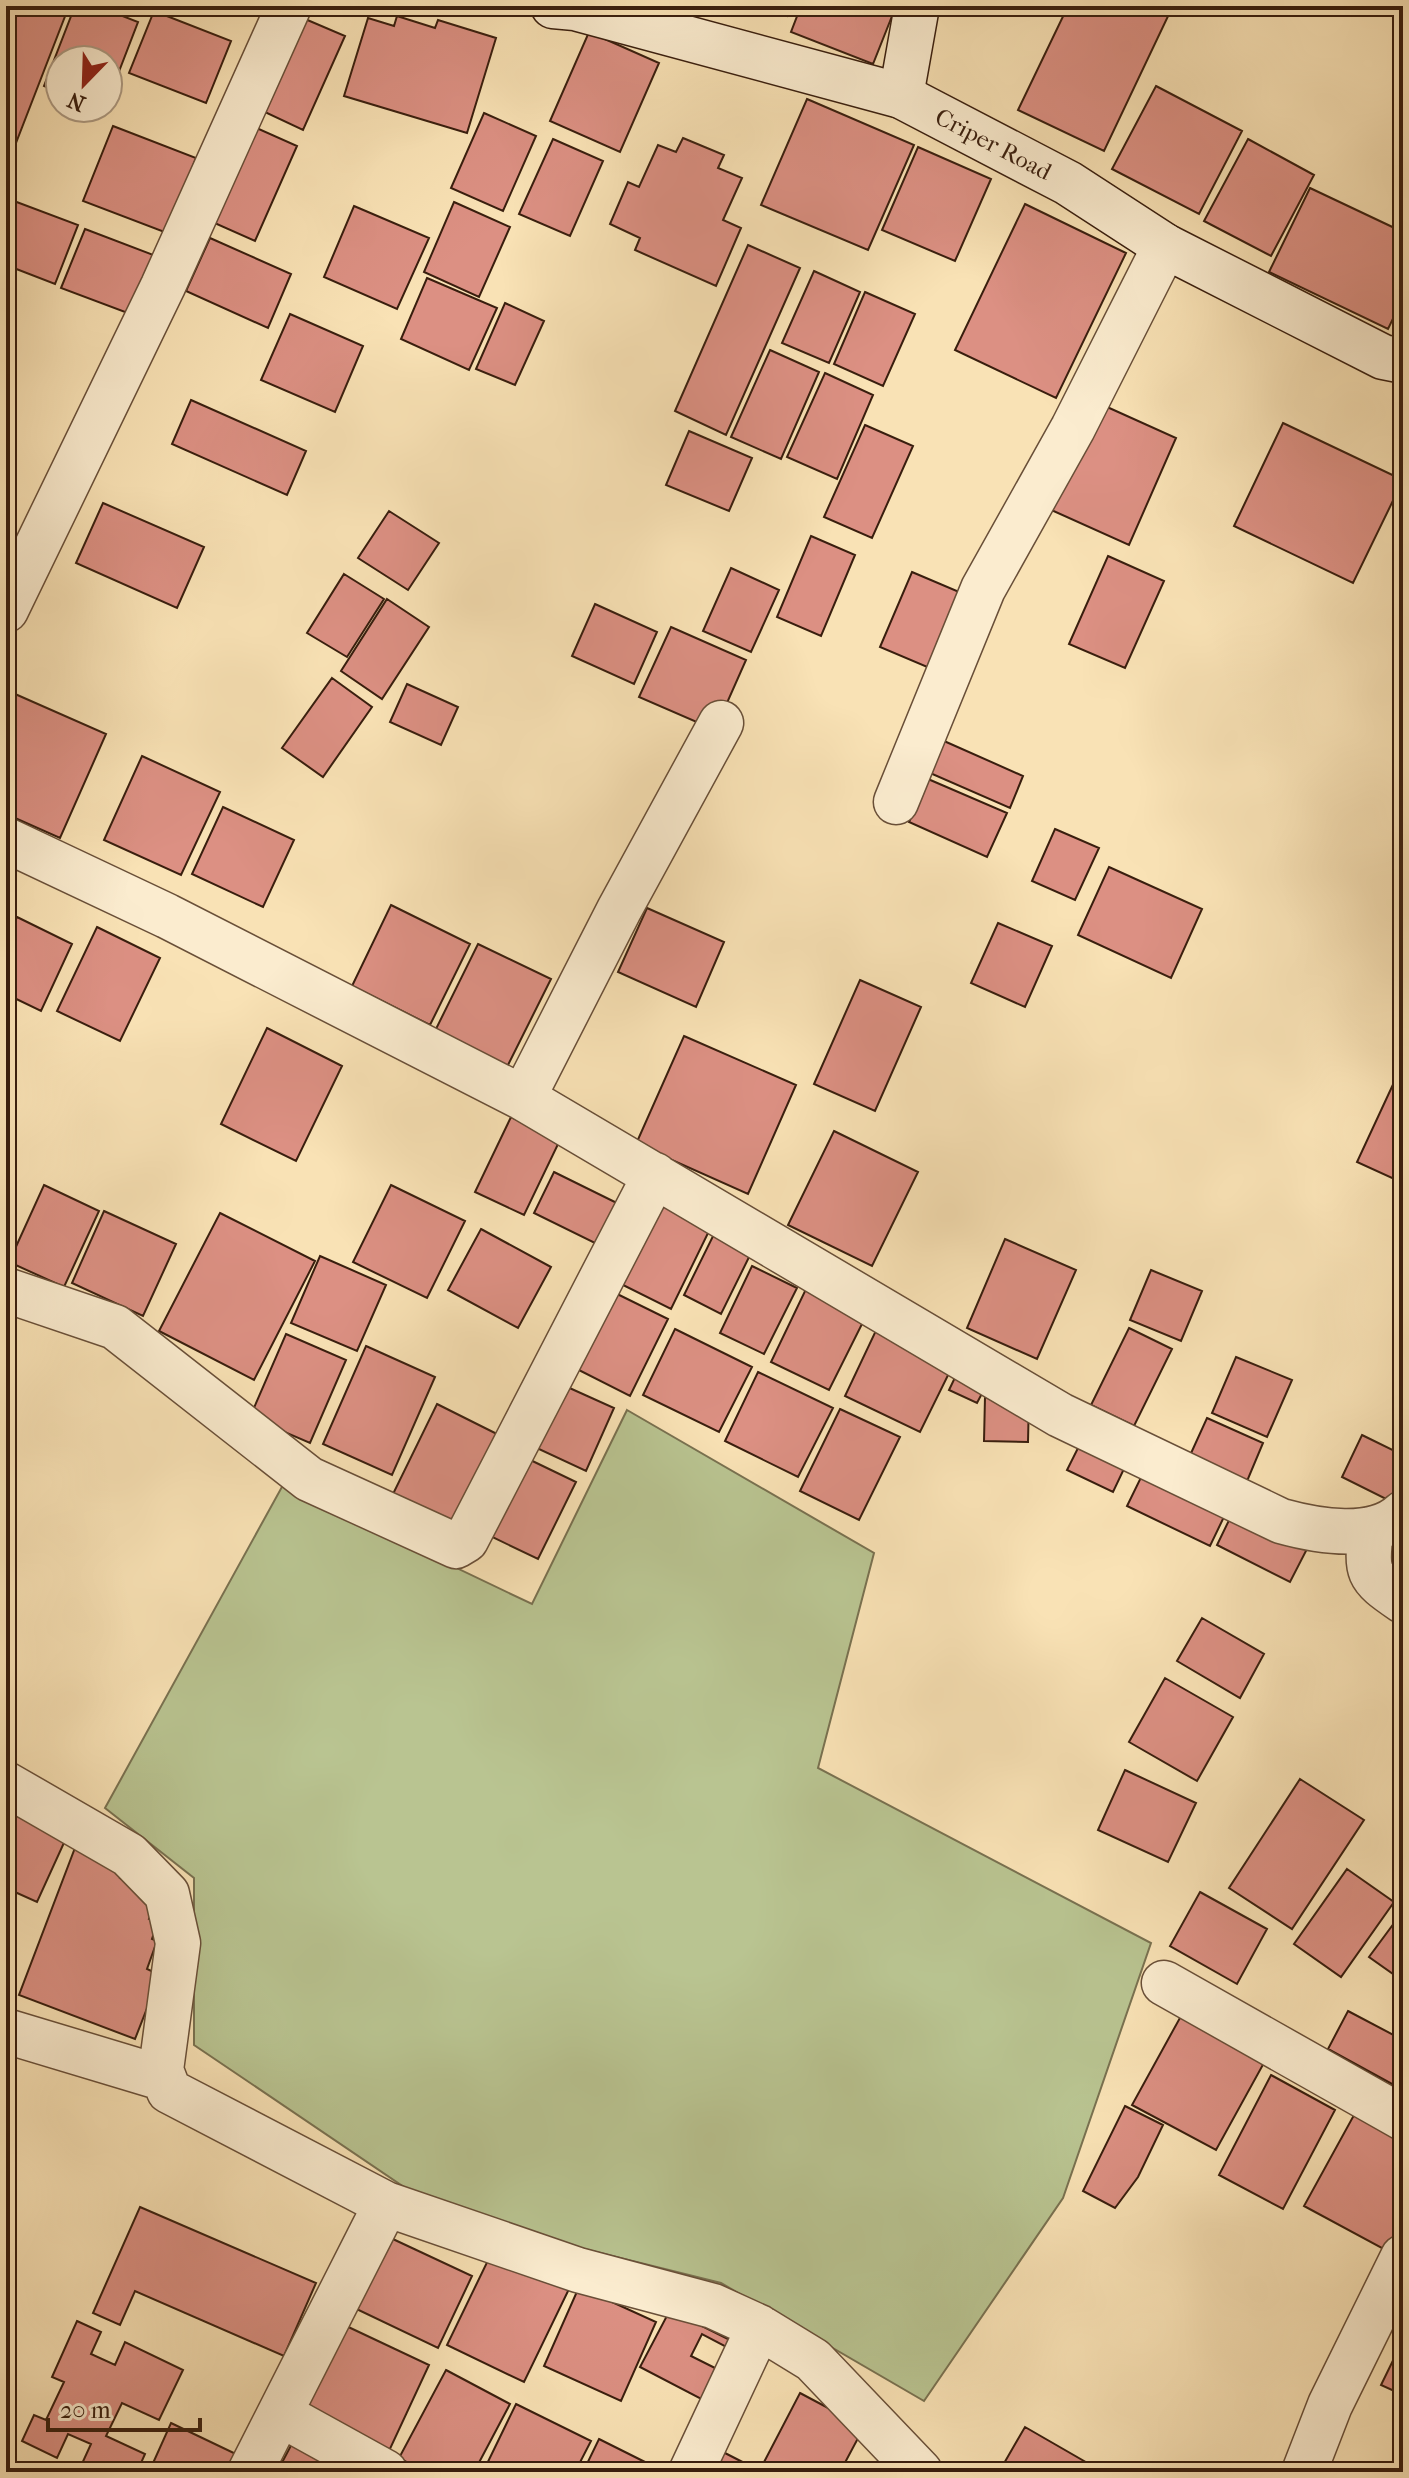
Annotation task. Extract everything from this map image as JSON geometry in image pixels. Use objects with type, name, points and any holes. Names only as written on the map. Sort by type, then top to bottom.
[{"type":"street","points":[[6,610],[163,286],[289,6]]},
{"type":"street","name":"Criper Road","points":[[553,6],[590,12],[901,96],[1068,183],[1165,246],[1383,357],[1403,361]]},
{"type":"street","points":[[901,96],[917,6]]},
{"type":"street","points":[[896,802],[983,589],[1073,428],[1165,246]]},
{"type":"street","points":[[523,1098],[619,910],[721,723]]},
{"type":"street","points":[[6,840],[167,916],[523,1098],[1060,1415],[1281,1521],[1320,1529],[1387,1521],[1367,1570],[1373,1580],[1403,1601]]},
{"type":"street","points":[[6,1290],[115,1327],[309,1479],[456,1546],[466,1540],[655,1175]]},
{"type":"street","points":[[6,1784],[129,1855],[167,1894],[178,1943],[162,2078],[169,2091],[386,2204],[578,2270],[713,2306],[759,2327],[813,2360],[920,2472]]},
{"type":"street","points":[[1164,1983],[1403,2118]]},
{"type":"street","points":[[6,2031],[162,2078]]},
{"type":"street","points":[[250,2472],[386,2204]]},
{"type":"street","points":[[1304,2472],[1330,2405],[1402,2261]]},
{"type":"street","points":[[691,2472],[759,2327]]},
{"type":"street","points":[[280,2414],[385,2472]]},
{"type":"green space","points":[[627,1410],[874,1553],[818,1768],[1151,1943],[1063,2198],[924,2401],[721,2283],[444,2214],[194,2045],[194,1878],[105,1808],[283,1485],[532,1604]]},
{"type":"building","points":[[6,6],[69,6],[54,44],[44,44],[44,71],[9,161],[6,159]]},
{"type":"building","points":[[75,6],[97,6],[138,22],[124,58],[124,44],[60,44]]},
{"type":"building","points":[[763,6],[791,6],[787,16]]},
{"type":"building","points":[[801,6],[896,6],[873,64],[791,32]]},
{"type":"building","points":[[1068,6],[1157,6],[1170,12],[1104,151],[1018,110]]},
{"type":"building","points":[[154,11],[231,41],[206,103],[129,73]]},
{"type":"building","points":[[291,13],[345,36],[303,130],[250,105]]},
{"type":"building","points":[[397,16],[435,28],[438,20],[496,38],[467,133],[344,96],[368,18],[394,26]]},
{"type":"building","points":[[589,32],[659,63],[620,152],[550,121]]},
{"type":"building","points":[[1156,86],[1242,131],[1199,214],[1112,169]]},
{"type":"building","points":[[807,99],[914,145],[868,250],[761,205]]},
{"type":"building","points":[[484,113],[536,136],[503,211],[451,188]]},
{"type":"building","points":[[243,122],[297,146],[255,241],[201,217]]},
{"type":"building","points":[[113,126],[196,158],[167,233],[83,201]]},
{"type":"building","points":[[683,138],[724,155],[718,168],[742,178],[723,220],[741,228],[716,286],[635,250],[640,238],[610,224],[628,182],[639,187],[658,145],[676,152]]},
{"type":"building","points":[[553,139],[603,161],[570,236],[519,214]]},
{"type":"building","points":[[1248,139],[1314,175],[1271,256],[1204,221]]},
{"type":"building","points":[[918,147],[991,179],[955,261],[882,230]]},
{"type":"building","points":[[1310,188],[1403,232],[1403,298],[1388,329],[1269,272]]},
{"type":"building","points":[[6,198],[78,225],[55,284],[6,265]]},
{"type":"building","points":[[454,202],[510,227],[479,297],[424,272]]},
{"type":"building","points":[[1025,204],[1126,253],[1056,398],[955,350]]},
{"type":"building","points":[[354,206],[429,238],[397,309],[324,277]]},
{"type":"building","points":[[85,229],[156,256],[133,315],[61,288]]},
{"type":"building","points":[[210,238],[291,274],[268,328],[186,291]]},
{"type":"building","points":[[748,245],[800,268],[726,435],[675,411]]},
{"type":"building","points":[[814,271],[860,292],[829,363],[782,343]]},
{"type":"building","points":[[427,278],[497,308],[469,370],[401,339]]},
{"type":"building","points":[[865,292],[915,314],[883,386],[834,364]]},
{"type":"building","points":[[505,303],[544,321],[515,385],[476,369]]},
{"type":"building","points":[[290,314],[363,346],[335,412],[261,380]]},
{"type":"building","points":[[770,350],[819,372],[781,459],[731,437]]},
{"type":"building","points":[[825,373],[873,395],[837,479],[787,457]]},
{"type":"building","points":[[191,400],[306,451],[287,495],[172,444]]},
{"type":"building","points":[[1096,402],[1176,438],[1129,545],[1049,509]]},
{"type":"building","points":[[1283,423],[1403,480],[1353,583],[1234,526]]},
{"type":"building","points":[[865,425],[913,446],[872,538],[824,517]]},
{"type":"building","points":[[689,431],[752,458],[729,511],[666,485]]},
{"type":"building","points":[[103,503],[204,547],[177,608],[76,563]]},
{"type":"building","points":[[389,511],[439,543],[408,590],[358,558]]},
{"type":"building","points":[[811,536],[855,555],[821,636],[777,617]]},
{"type":"building","points":[[1108,556],[1164,581],[1125,668],[1069,644]]},
{"type":"building","points":[[731,568],[779,590],[751,652],[703,631]]},
{"type":"building","points":[[912,572],[971,597],[939,672],[880,647]]},
{"type":"building","points":[[344,574],[384,599],[347,657],[307,633]]},
{"type":"building","points":[[387,599],[429,627],[382,699],[341,671]]},
{"type":"building","points":[[595,604],[657,632],[634,684],[572,656]]},
{"type":"building","points":[[671,627],[746,660],[715,730],[639,697]]},
{"type":"building","points":[[332,678],[372,707],[323,777],[282,748]]},
{"type":"building","points":[[407,684],[458,707],[441,745],[390,722]]},
{"type":"building","points":[[6,690],[106,734],[60,838],[6,814]]},
{"type":"building","points":[[944,741],[1023,776],[1010,808],[930,773]]},
{"type":"building","points":[[142,756],[220,792],[181,875],[104,840]]},
{"type":"building","points":[[928,779],[1007,813],[987,857],[909,822]]},
{"type":"building","points":[[223,807],[294,840],[263,907],[192,874]]},
{"type":"building","points":[[1055,829],[1099,848],[1075,900],[1032,881]]},
{"type":"building","points":[[1109,867],[1202,909],[1171,978],[1078,935]]},
{"type":"building","points":[[391,905],[470,944],[430,1025],[352,986]]},
{"type":"building","points":[[647,908],[724,942],[696,1007],[618,972]]},
{"type":"building","points":[[17,917],[72,944],[41,1011],[6,994],[6,941]]},
{"type":"building","points":[[998,923],[1052,946],[1025,1007],[971,983]]},
{"type":"building","points":[[97,927],[160,958],[120,1041],[57,1011]]},
{"type":"building","points":[[478,944],[551,979],[505,1071],[433,1035]]},
{"type":"building","points":[[860,980],[921,1007],[875,1111],[814,1084]]},
{"type":"building","points":[[267,1028],[342,1066],[296,1161],[221,1124]]},
{"type":"building","points":[[684,1036],[796,1085],[748,1194],[636,1144]]},
{"type":"building","points":[[1403,1063],[1403,1183],[1357,1162]]},
{"type":"building","points":[[511,1117],[560,1140],[524,1215],[475,1192]]},
{"type":"building","points":[[834,1131],[918,1172],[872,1266],[788,1225]]},
{"type":"building","points":[[554,1172],[625,1207],[605,1248],[534,1213]]},
{"type":"building","points":[[44,1185],[99,1211],[64,1287],[9,1262]]},
{"type":"building","points":[[391,1185],[465,1221],[427,1298],[353,1262]]},
{"type":"building","points":[[650,1199],[710,1229],[671,1309],[611,1279]]},
{"type":"building","points":[[104,1211],[176,1244],[143,1316],[72,1283]]},
{"type":"building","points":[[220,1213],[315,1261],[254,1380],[159,1331]]},
{"type":"building","points":[[717,1228],[754,1247],[721,1314],[684,1295]]},
{"type":"building","points":[[481,1229],[551,1267],[518,1328],[448,1290]]},
{"type":"building","points":[[1005,1239],[1076,1270],[1037,1359],[967,1328]]},
{"type":"building","points":[[320,1256],[386,1285],[357,1351],[291,1323]]},
{"type":"building","points":[[752,1266],[797,1288],[764,1354],[720,1333]]},
{"type":"building","points":[[1151,1270],[1202,1291],[1181,1341],[1130,1320]]},
{"type":"building","points":[[603,1287],[668,1319],[630,1396],[565,1363]]},
{"type":"building","points":[[806,1289],[865,1318],[829,1390],[771,1362]]},
{"type":"building","points":[[880,1322],[956,1359],[920,1432],[845,1396]]},
{"type":"building","points":[[1129,1328],[1172,1349],[1134,1426],[1091,1405]]},
{"type":"building","points":[[675,1329],[752,1367],[719,1432],[643,1395]]},
{"type":"building","points":[[286,1334],[346,1360],[310,1443],[250,1417]]},
{"type":"building","points":[[366,1346],[435,1377],[392,1475],[323,1444]]},
{"type":"building","points":[[1236,1357],[1292,1380],[1267,1437],[1212,1413]]},
{"type":"building","points":[[960,1367],[989,1380],[977,1403],[949,1390]]},
{"type":"building","points":[[758,1372],[833,1408],[798,1477],[725,1441]]},
{"type":"building","points":[[554,1381],[614,1408],[586,1471],[526,1443]]},
{"type":"building","points":[[985,1397],[1029,1398],[1028,1442],[984,1441]]},
{"type":"building","points":[[437,1404],[499,1435],[453,1527],[392,1496]]},
{"type":"building","points":[[840,1409],[900,1437],[859,1520],[800,1491]]},
{"type":"building","points":[[1207,1418],[1263,1443],[1245,1486],[1187,1462]]},
{"type":"building","points":[[1087,1430],[1132,1452],[1113,1492],[1067,1470]]},
{"type":"building","points":[[1362,1435],[1403,1455],[1403,1490],[1396,1504],[1342,1477]]},
{"type":"building","points":[[520,1455],[576,1482],[538,1559],[482,1532]]},
{"type":"building","points":[[1150,1459],[1233,1498],[1210,1546],[1127,1506]]},
{"type":"building","points":[[1234,1510],[1308,1547],[1290,1582],[1217,1545]]},
{"type":"building","points":[[1403,1532],[1403,1579],[1384,1569]]},
{"type":"building","points":[[1202,1618],[1264,1654],[1240,1698],[1177,1661]]},
{"type":"building","points":[[1165,1678],[1233,1717],[1197,1781],[1129,1742]]},
{"type":"building","points":[[1125,1770],[1196,1803],[1168,1862],[1098,1830]]},
{"type":"building","points":[[1300,1779],[1364,1820],[1292,1929],[1229,1888]]},
{"type":"building","points":[[6,1796],[21,1803],[6,1834]]},
{"type":"building","points":[[19,1811],[68,1834],[37,1902],[6,1888],[6,1839]]},
{"type":"building","points":[[78,1840],[124,1868],[120,1878],[157,1898],[149,1919],[158,1922],[152,1939],[157,1941],[147,1969],[160,1975],[135,2039],[19,1995]]},
{"type":"building","points":[[1347,1869],[1394,1902],[1341,1977],[1294,1944]]},
{"type":"building","points":[[1200,1892],[1267,1929],[1237,1984],[1170,1946]]},
{"type":"building","points":[[1403,1911],[1403,1981],[1369,1957]]},
{"type":"building","points":[[1348,2011],[1403,2040],[1403,2090],[1328,2049]]},
{"type":"building","points":[[1181,2016],[1265,2061],[1216,2150],[1132,2105]]},
{"type":"building","points":[[1271,2075],[1335,2110],[1283,2209],[1219,2175]]},
{"type":"building","points":[[1125,2106],[1163,2125],[1138,2177],[1115,2208],[1083,2191]]},
{"type":"building","points":[[1354,2115],[1403,2142],[1403,2232],[1391,2253],[1304,2206]]},
{"type":"building","points":[[140,2207],[316,2283],[284,2356],[135,2291],[120,2325],[93,2313]]},
{"type":"building","points":[[380,2233],[472,2276],[438,2348],[346,2304]]},
{"type":"building","points":[[493,2250],[570,2287],[524,2382],[447,2345]]},
{"type":"building","points":[[579,2287],[656,2322],[621,2401],[544,2366]]},
{"type":"building","points":[[670,2310],[738,2344],[734,2351],[702,2334],[691,2356],[723,2372],[707,2402],[640,2367]]},
{"type":"building","points":[[77,2321],[101,2332],[91,2354],[115,2365],[125,2342],[183,2370],[159,2420],[122,2403],[106,2436],[145,2454],[137,2472],[88,2472],[80,2468],[91,2444],[68,2434],[57,2458],[22,2441],[34,2415],[46,2420],[64,2382],[52,2377]]},
{"type":"building","points":[[342,2324],[429,2365],[389,2451],[302,2410]]},
{"type":"building","points":[[1403,2340],[1403,2395],[1381,2385]]},
{"type":"building","points":[[446,2370],[510,2404],[474,2472],[425,2472],[399,2458]]},
{"type":"building","points":[[800,2393],[864,2427],[840,2472],[778,2472],[763,2464]]},
{"type":"building","points":[[516,2404],[591,2441],[575,2472],[483,2472]]},
{"type":"building","points":[[171,2423],[238,2455],[230,2472],[149,2472]]},
{"type":"building","points":[[1025,2427],[1103,2472],[999,2472]]},
{"type":"building","points":[[296,2436],[364,2472],[277,2472]]},
{"type":"building","points":[[599,2439],[665,2472],[583,2472]]},
{"type":"building","points":[[1403,2443],[1403,2472],[1390,2472]]},
{"type":"building","points":[[723,2452],[762,2472],[713,2472]]}]
